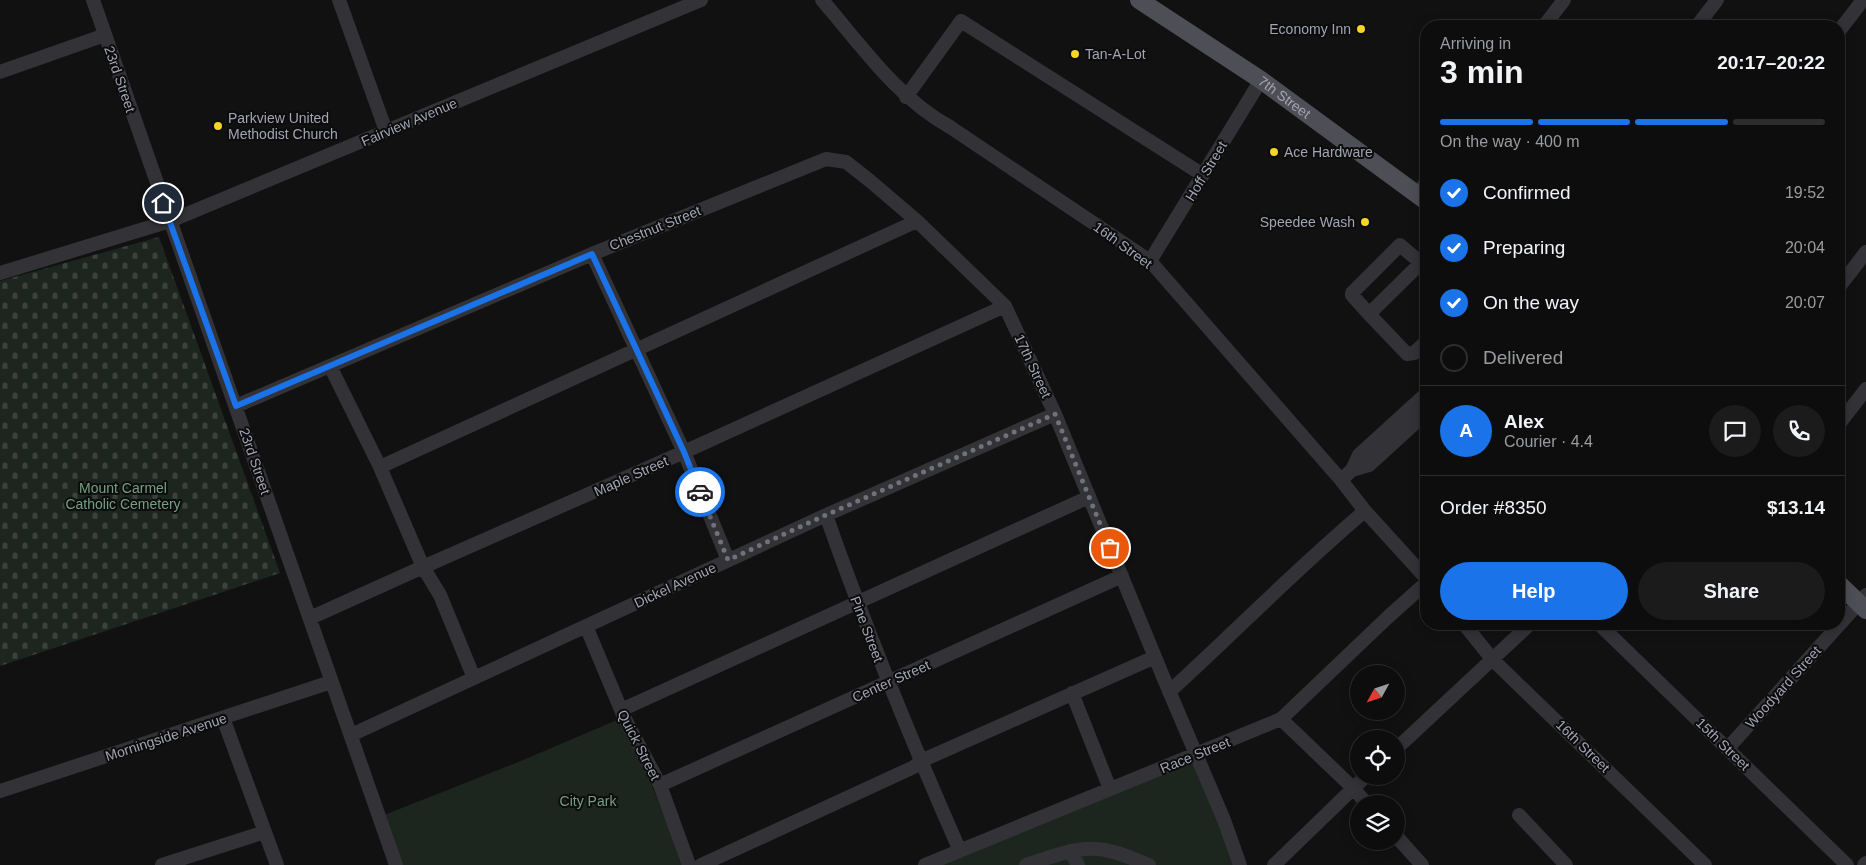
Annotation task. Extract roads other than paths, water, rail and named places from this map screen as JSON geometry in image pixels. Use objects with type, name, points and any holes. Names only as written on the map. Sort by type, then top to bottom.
[{"type":"main road","name":"7th Street","points":[[1139,0],[1262,80],[1420,190]]},
{"type":"main road","points":[[1845,589],[1864,603]]},
{"type":"street","name":"23rd Street","points":[[92,0],[396,865]]},
{"type":"street","points":[[340,0],[386,131]]},
{"type":"street","name":"Fairview Avenue","points":[[0,273],[170,222],[701,0]]},
{"type":"street","name":"16th Street","points":[[822,0],[906,97],[932,117],[950,126],[1150,261],[1341,480],[1365,511],[1420,571]]},
{"type":"street","points":[[1549,20],[1564,0]]},
{"type":"street","points":[[1702,20],[1717,0]]},
{"type":"street","points":[[1845,23],[1861,0]]},
{"type":"street","points":[[906,97],[960,22],[1204,175]]},
{"type":"street","points":[[0,72],[105,35]]},
{"type":"street","name":"Hoff Street","points":[[1150,261],[1262,80]]},
{"type":"street","name":"17th Street","points":[[826,159],[846,162],[869,180],[917,221],[1005,306],[1055,414],[1154,657],[1224,820],[1240,865]]},
{"type":"street","name":"Chestnut Street","points":[[236,406],[592,254],[826,159]]},
{"type":"street","points":[[380,467],[917,221]]},
{"type":"street","points":[[1420,258],[1400,245],[1352,293],[1352,296],[1407,354],[1414,353],[1420,348]]},
{"type":"street","points":[[1845,279],[1866,252]]},
{"type":"street","points":[[592,254],[684,452],[728,560]]},
{"type":"street","points":[[1370,314],[1420,264]]},
{"type":"street","name":"Maple Street","points":[[310,618],[684,452],[1005,306]]},
{"type":"street","points":[[330,366],[380,467],[423,567],[440,595],[474,678]]},
{"type":"street","points":[[1845,416],[1866,389]]},
{"type":"street","points":[[1341,480],[1352,470],[1359,455],[1420,399]]},
{"type":"street","name":"Dickel Avenue","points":[[351,735],[826,515],[1055,414]]},
{"type":"street","points":[[1352,470],[1369,465],[1420,418]]},
{"type":"street","points":[[621,710],[1088,497]]},
{"type":"street","points":[[1169,692],[1225,641],[1290,577],[1365,511]]},
{"type":"street","name":"Pine Street","points":[[826,515],[857,603],[888,682],[960,851]]},
{"type":"street","name":"Center Street","points":[[660,785],[1122,576]]},
{"type":"street","name":"Race Street","points":[[925,865],[1282,719],[1420,588]]},
{"type":"street","name":"Woodyard Street","points":[[1845,623],[1864,603]]},
{"type":"street","name":"Quick Street","points":[[586,626],[621,710],[660,785],[689,865]]},
{"type":"street","name":"16th Street","points":[[1469,630],[1494,660],[1705,865]]},
{"type":"street","points":[[1405,741],[1494,660],[1524,630]]},
{"type":"street","name":"15th Street","points":[[1605,630],[1847,865]]},
{"type":"street","name":"Woodyard Street","points":[[1728,748],[1839,630]]},
{"type":"street","points":[[701,865],[914,767],[921,762],[1154,657]]},
{"type":"street","name":"Morningside Avenue","points":[[0,791],[332,682]]},
{"type":"street","points":[[1072,693],[1110,790]]},
{"type":"street","points":[[223,718],[277,865]]},
{"type":"street","points":[[1282,719],[1359,795]]},
{"type":"street","points":[[1274,865],[1356,785]]},
{"type":"street","points":[[1519,815],[1566,865]]},
{"type":"street","points":[[162,865],[265,832]]},
{"type":"street","points":[[1405,846],[1422,865]]},
{"type":"street","points":[[1026,865],[1070,851],[1098,849],[1149,865]]},
{"type":"street","points":[[1070,851],[1078,865]]},
{"type":"place","name":"Economy Inn","points":[[1361,29]]},
{"type":"place","name":"Tan-A-Lot","points":[[1075,54]]},
{"type":"place","name":"Parkview United Methodist Church","points":[[218,126]]},
{"type":"place","name":"Ace Hardware","points":[[1274,152]]},
{"type":"place","name":"Speedee Wash","points":[[1365,222]]},
{"type":"park label","name":"Mount Carmel Catholic Cemetery","points":[[123,496]]},
{"type":"park label","name":"City Park","points":[[588,801]]}]
